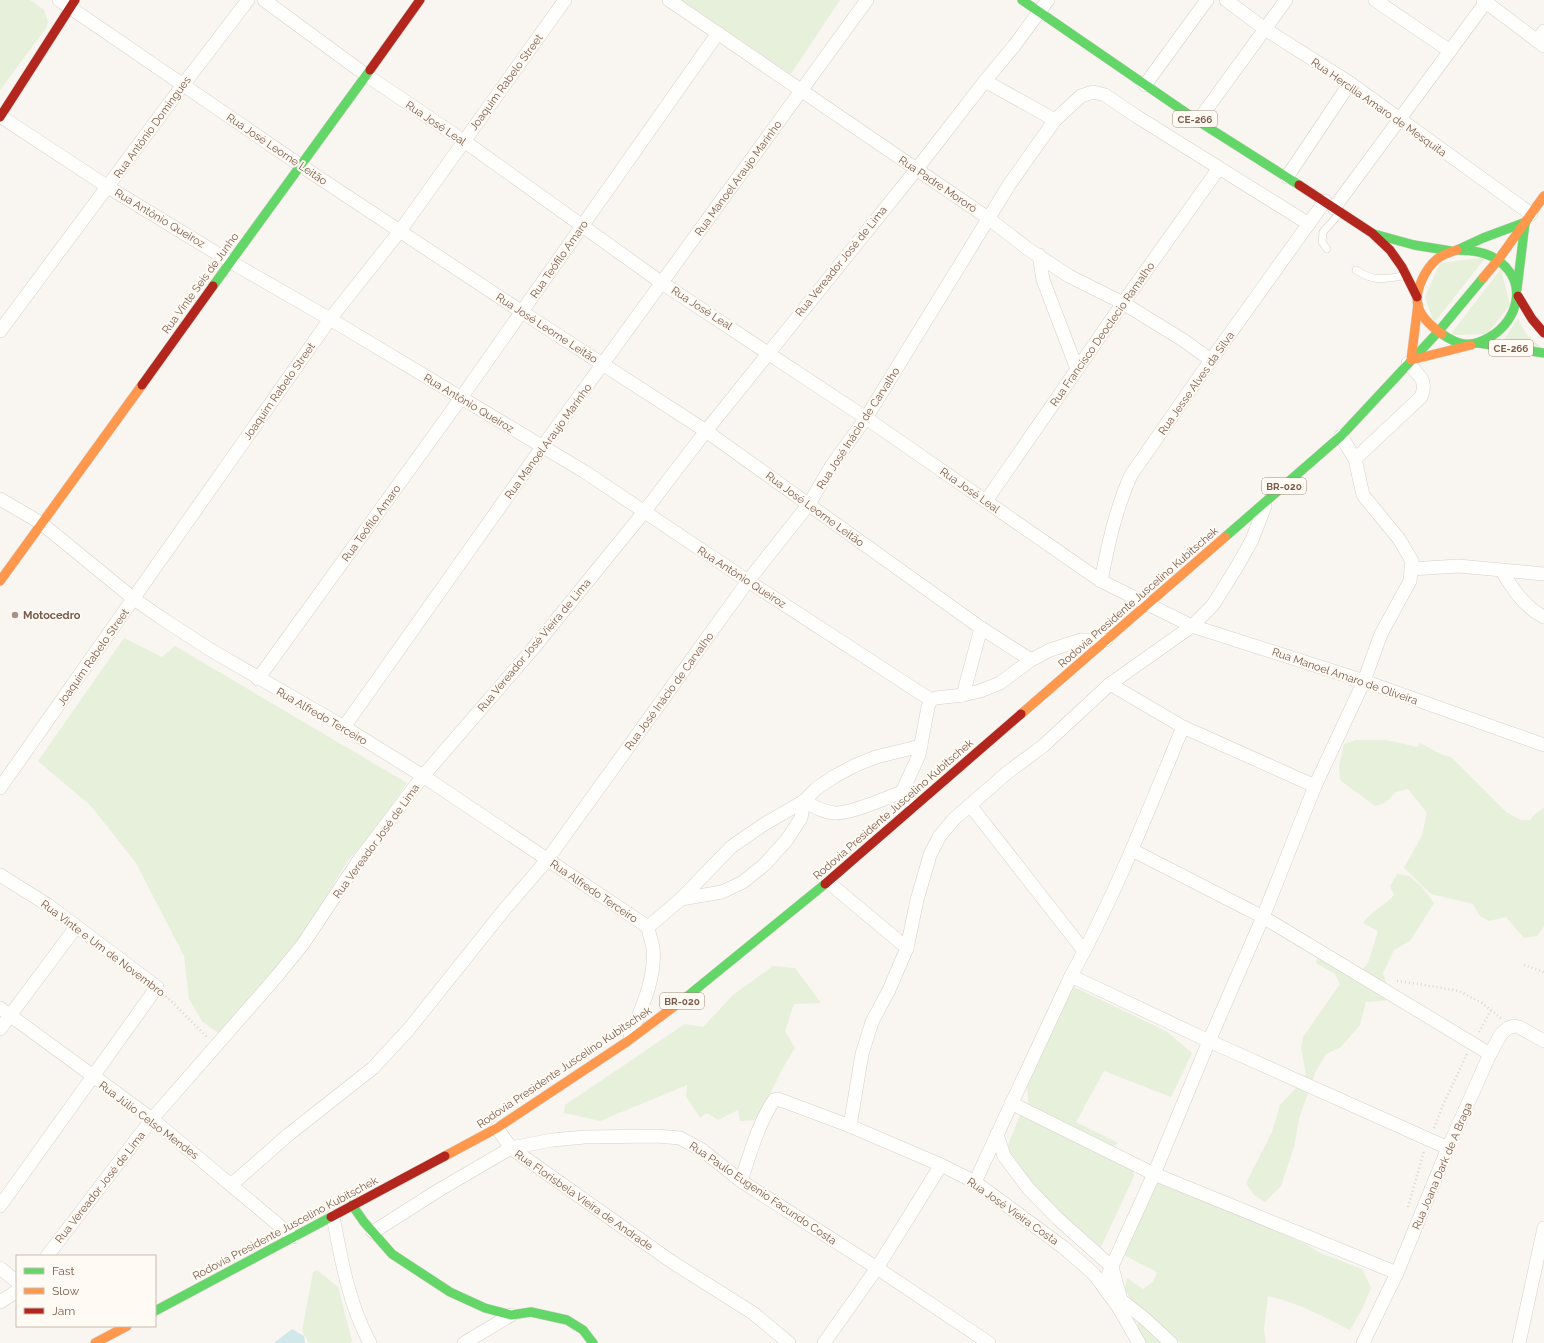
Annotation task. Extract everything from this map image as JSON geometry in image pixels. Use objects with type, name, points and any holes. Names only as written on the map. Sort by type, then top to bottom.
[{"type":"main road","name":"Rua Vinte Seis de Junho","points":[[0,581],[420,0]]},
{"type":"main road","name":"CE-266","points":[[1022,0],[1198,122],[1287,177],[1372,233],[1393,254],[1407,276],[1418,300]]},
{"type":"main road","points":[[0,116],[72,4]]},
{"type":"main road","name":"Rodovia Presidente Juscelino Kubitschek","points":[[156,1310],[497,1128],[628,1042],[683,1000],[828,882],[1341,436],[1438,332],[1498,260],[1544,196]]},
{"type":"main road","points":[[1528,218],[1518,292],[1513,314],[1508,323],[1492,336],[1474,344],[1409,362],[1418,300],[1424,276],[1430,266],[1441,255],[1528,218]]},
{"type":"main road","name":"CE-266","points":[[1372,233],[1414,245],[1454,250]]},
{"type":"main road","points":[[1454,250],[1484,253],[1498,260],[1510,271],[1514,278],[1518,292]]},
{"type":"main road","name":"CE-266","points":[[1518,292],[1532,319],[1544,333]]},
{"type":"main road","points":[[1418,300],[1426,320],[1438,332],[1452,340],[1474,344]]},
{"type":"main road","name":"CE-266","points":[[1474,344],[1544,353]]},
{"type":"main road","points":[[352,1205],[364,1222],[392,1254],[450,1292],[485,1308],[511,1314],[531,1312],[567,1320],[582,1330],[593,1343]]},
{"type":"main road","points":[[95,1343],[124,1327]]},
{"type":"street","name":"Rua José Leorne Leitão","points":[[59,0],[72,4],[183,85],[300,165],[522,312],[706,431],[981,628],[1031,660]]},
{"type":"street","name":"Rua Antônio Domingues","points":[[0,331],[248,0]]},
{"type":"street","name":"Rua José Leal","points":[[264,0],[366,75],[464,141],[662,283],[866,418],[1101,580],[1148,603]]},
{"type":"street","name":"Joaquim Rabelo Street","points":[[0,788],[330,319],[400,231],[565,0]]},
{"type":"street","name":"Rua Padre Mororó","points":[[669,0],[988,218],[1069,276],[1123,303],[1183,340],[1211,360]]},
{"type":"street","name":"Rua Manoel Araujo Marinho","points":[[344,727],[543,446],[867,0]]},
{"type":"street","name":"Rua Vereador José de Lima","points":[[644,512],[768,352],[916,170],[984,81],[1014,46],[1048,0]]},
{"type":"street","points":[[1145,85],[1207,0]]},
{"type":"street","name":"Rua Hercilia Amaro de Mesquita","points":[[1226,0],[1265,29],[1350,83],[1528,218]]},
{"type":"street","points":[[1198,122],[1286,0]]},
{"type":"street","points":[[1375,0],[1450,51]]},
{"type":"street","points":[[1485,1],[1542,40]]},
{"type":"street","name":"Rua Jesse Alves da Silva","points":[[1101,580],[1106,552],[1122,495],[1131,476],[1211,360],[1309,224],[1333,207],[1450,51],[1485,1]]},
{"type":"street","name":"Rua Teófilo Amaro","points":[[258,679],[461,398],[718,33]]},
{"type":"street","points":[[984,81],[1056,120]]},
{"type":"street","points":[[1287,177],[1350,83]]},
{"type":"street","name":"Rua José Inácio de Carvalho","points":[[231,1185],[288,1135],[373,1068],[409,1029],[504,910],[548,860],[748,581],[809,504],[832,465],[866,418],[1009,185],[1056,120],[1071,104],[1080,96],[1093,92],[1105,95],[1309,224]]},
{"type":"street","name":"Rua Antônio Queiroz","points":[[0,116],[108,187],[231,262],[330,319],[585,472],[748,581],[932,700]]},
{"type":"street","name":"Rua Francisco Deoclecio Ramalho","points":[[986,501],[1123,303],[1219,168]]},
{"type":"street","points":[[1039,255],[1043,280],[1077,369]]},
{"type":"street","points":[[1355,459],[1421,397],[1424,385],[1423,380],[1409,362]]},
{"type":"street","points":[[1103,1286],[1154,1174],[1209,1041],[1264,918],[1315,786],[1364,681],[1381,634],[1410,581],[1412,561],[1399,539],[1363,496],[1355,459],[1341,436]]},
{"type":"street","name":"Rua Alfredo Terceiro","points":[[0,499],[41,523],[134,599],[209,649],[258,679],[344,727],[423,776],[648,927]]},
{"type":"street","points":[[850,1126],[862,1054],[872,1022],[889,990],[907,948],[917,900],[930,855],[939,837],[954,819],[1008,772],[1043,746],[1110,684],[1192,626],[1213,605],[1252,540],[1266,502]]},
{"type":"street","name":"Rua Vereador José Vieira de Lima","points":[[423,776],[531,651],[644,512]]},
{"type":"street","points":[[1411,569],[1458,566],[1544,574]]},
{"type":"street","points":[[1502,571],[1513,590],[1537,614],[1544,618]]},
{"type":"street","name":"Rua Manoel Amaro de Oliveira","points":[[1148,603],[1192,626],[1364,681],[1544,745]]},
{"type":"street","points":[[963,695],[981,628]]},
{"type":"street","points":[[804,801],[820,810],[836,813],[847,811],[902,792],[919,755],[924,722],[928,707],[932,700],[936,698],[963,695],[980,691],[1000,683],[1031,660],[1050,650],[1081,640],[1106,640]]},
{"type":"street","points":[[1110,684],[1183,727],[1315,786]]},
{"type":"street","points":[[975,1182],[1010,1103],[1132,850],[1183,727]]},
{"type":"street","points":[[628,1042],[645,1000],[650,983],[653,948],[648,927],[681,899],[731,847],[763,825],[804,801],[817,788],[835,776],[876,757],[921,746]]},
{"type":"street","name":"Rua Vereador José de Lima","points":[[48,1255],[152,1120],[303,944],[359,860],[423,776]]},
{"type":"street","points":[[902,792],[914,806]]},
{"type":"street","points":[[681,899],[722,892],[743,882],[764,865],[786,841],[801,818],[804,801]]},
{"type":"street","points":[[970,805],[1084,951]]},
{"type":"street","points":[[1132,850],[1264,918],[1490,1054]]},
{"type":"street","name":"Rua Vinte e Um de Novembro","points":[[0,875],[48,906],[157,987]]},
{"type":"street","points":[[828,882],[907,948]]},
{"type":"street","points":[[0,1030],[5,1012],[76,927]]},
{"type":"street","points":[[1071,976],[1209,1041],[1448,1148]]},
{"type":"street","points":[[0,1206],[157,987]]},
{"type":"street","name":"Rua Júlio Celso Mendes","points":[[5,1012],[152,1120],[294,1237]]},
{"type":"street","points":[[1508,1028],[1514,1026],[1519,1027],[1544,1041]]},
{"type":"street","name":"Rua Joana Dark de A Braga","points":[[1363,1343],[1398,1273],[1448,1148],[1490,1054],[1501,1034],[1508,1028]]},
{"type":"street","name":"Rua José Vieira Costa","points":[[741,1181],[756,1138],[774,1100],[782,1100],[850,1126],[941,1165],[975,1182],[1063,1247],[1094,1274],[1119,1308],[1139,1343]]},
{"type":"street","points":[[1010,1103],[1154,1174],[1398,1273]]},
{"type":"street","points":[[497,1128],[511,1148]]},
{"type":"street","points":[[997,1134],[1004,1156],[1028,1188],[1057,1218],[1112,1268],[1121,1300],[1145,1319],[1171,1343]]},
{"type":"street","name":"Rua Paulo Eugenio Facundo Costa","points":[[511,1148],[552,1140],[585,1137],[656,1136],[680,1138],[702,1150],[741,1181],[989,1343]]},
{"type":"street","name":"Rua Florisbela Vieira de Andrade","points":[[374,1232],[439,1190],[511,1148],[672,1262],[752,1313],[790,1343]]},
{"type":"street","points":[[824,1343],[876,1268],[941,1165]]},
{"type":"street","points":[[333,1216],[350,1292],[363,1330],[370,1343]]},
{"type":"street","points":[[1519,1343],[1544,1228]]},
{"type":"street","points":[[0,1268],[16,1281]]},
{"type":"street","points":[[0,1302],[16,1292]]},
{"type":"street","points":[[464,1343],[511,1314]]},
{"type":"lane","points":[[1327,249],[1322,242],[1333,207]]},
{"type":"lane","points":[[1356,270],[1366,277],[1378,279],[1407,276]]},
{"type":"path","points":[[1524,965],[1544,972]]},
{"type":"path","points":[[1392,981],[1459,991],[1482,1003],[1499,1016],[1508,1028]]},
{"type":"path","name":"Rua Vinte e Um de Novembro","points":[[157,987],[216,1046]]},
{"type":"green space","points":[[0,0],[30,0],[44,10],[48,22],[46,28],[0,90]]},
{"type":"green space","points":[[677,0],[840,0],[791,74]]},
{"type":"green space","points":[[1486,257],[1434,323],[1425,297],[1440,263]]},
{"type":"green space","points":[[1501,269],[1510,305],[1487,334],[1450,335]]},
{"type":"green space","points":[[1518,318],[1526,334],[1544,350],[1502,343]]},
{"type":"green space","points":[[124,638],[162,657],[175,646],[407,783],[374,831],[347,862],[299,941],[221,1035],[202,1021],[189,999],[184,956],[136,863],[91,806],[38,761]]},
{"type":"green space","points":[[1356,740],[1386,740],[1418,747],[1420,743],[1443,755],[1451,757],[1506,812],[1521,820],[1530,820],[1536,813],[1544,808],[1544,926],[1537,936],[1524,938],[1506,917],[1489,921],[1480,916],[1473,904],[1431,894],[1404,868],[1422,835],[1427,813],[1408,789],[1396,792],[1385,803],[1375,806],[1340,780],[1339,767],[1344,744]]},
{"type":"green space","points":[[1397,874],[1409,876],[1421,886],[1434,903],[1410,941],[1394,950],[1383,973],[1391,1000],[1366,1002],[1360,1025],[1341,1047],[1326,1054],[1315,1073],[1299,1119],[1294,1147],[1281,1186],[1265,1202],[1254,1195],[1246,1183],[1272,1132],[1280,1105],[1296,1088],[1306,1074],[1301,1048],[1303,1037],[1340,984],[1335,974],[1316,963],[1318,955],[1356,977],[1368,963],[1378,931],[1363,923],[1370,915],[1394,895],[1390,886]]},
{"type":"green space","points":[[773,966],[795,968],[821,1003],[794,1004],[785,1031],[795,1048],[784,1066],[757,1120],[740,1121],[738,1110],[718,1120],[707,1113],[700,1118],[686,1096],[687,1085],[600,1121],[564,1113],[565,1105],[685,1024],[703,1027],[733,995]]},
{"type":"green space","points":[[1072,986],[1166,1031],[1192,1053],[1171,1097],[1104,1071],[1076,1122],[1118,1143],[1113,1147],[1029,1109],[1026,1073]]},
{"type":"green space","points":[[1020,1115],[1132,1166],[1134,1176],[1101,1247],[1042,1200],[1006,1150]]},
{"type":"green space","points":[[1155,1179],[1306,1244],[1318,1252],[1362,1269],[1371,1288],[1361,1311],[1350,1330],[1300,1306],[1268,1296],[1264,1329],[1266,1343],[1181,1343],[1136,1307],[1125,1290],[1127,1278],[1143,1289],[1153,1282],[1157,1272],[1120,1253]]},
{"type":"green space","points":[[317,1270],[338,1287],[352,1341],[350,1343],[309,1343],[302,1331],[313,1272]]},
{"type":"green space","points":[[1137,1320],[1163,1343],[1143,1343],[1140,1338]]},
{"type":"water","points":[[292,1329],[304,1336],[305,1343],[274,1343]]},
{"type":"traffic: fast","points":[[1022,0],[1198,121],[1299,185]]},
{"type":"traffic: fast","points":[[213,286],[370,70]]},
{"type":"traffic: fast","points":[[1457,250],[1483,238],[1526,222]]},
{"type":"traffic: fast","points":[[1517,289],[1525,223]]},
{"type":"traffic: fast","points":[[1374,234],[1414,245],[1451,251]]},
{"type":"traffic: fast","points":[[1442,334],[1454,341],[1465,344],[1483,341],[1500,329],[1508,320],[1514,310],[1516,299],[1516,288],[1513,278],[1506,268],[1496,259],[1482,253],[1457,250]]},
{"type":"traffic: fast","points":[[1225,537],[1341,436],[1438,332],[1483,278]]},
{"type":"traffic: fast","points":[[1478,343],[1544,353]]},
{"type":"traffic: fast","points":[[684,999],[825,884]]},
{"type":"traffic: fast","points":[[352,1205],[364,1222],[392,1254],[450,1292],[485,1308],[511,1315],[531,1312],[567,1320],[583,1330],[593,1343]]},
{"type":"traffic: fast","points":[[156,1310],[331,1217]]},
{"type":"traffic: slow","points":[[1483,278],[1498,260],[1544,196]]},
{"type":"traffic: slow","points":[[1442,334],[1424,318],[1419,310],[1417,300],[1419,286],[1425,274],[1437,259],[1449,252],[1457,250]]},
{"type":"traffic: slow","points":[[1411,360],[1418,304]]},
{"type":"traffic: slow","points":[[1411,360],[1471,345]]},
{"type":"traffic: slow","points":[[0,581],[142,385]]},
{"type":"traffic: slow","points":[[1021,714],[1225,537]]},
{"type":"traffic: slow","points":[[445,1156],[497,1128],[628,1041],[684,999]]},
{"type":"traffic: slow","points":[[95,1343],[125,1327]]},
{"type":"traffic: jam","points":[[0,117],[75,0]]},
{"type":"traffic: jam","points":[[370,70],[420,0]]},
{"type":"traffic: jam","points":[[1299,185],[1372,233],[1390,250],[1402,267],[1417,297]]},
{"type":"traffic: jam","points":[[142,385],[213,286]]},
{"type":"traffic: jam","points":[[1518,296],[1532,319],[1544,333]]},
{"type":"traffic: jam","points":[[825,884],[1021,714]]},
{"type":"traffic: jam","points":[[331,1217],[445,1156]]},
{"type":"place","name":"Motocedro","points":[[15,615]]}]
